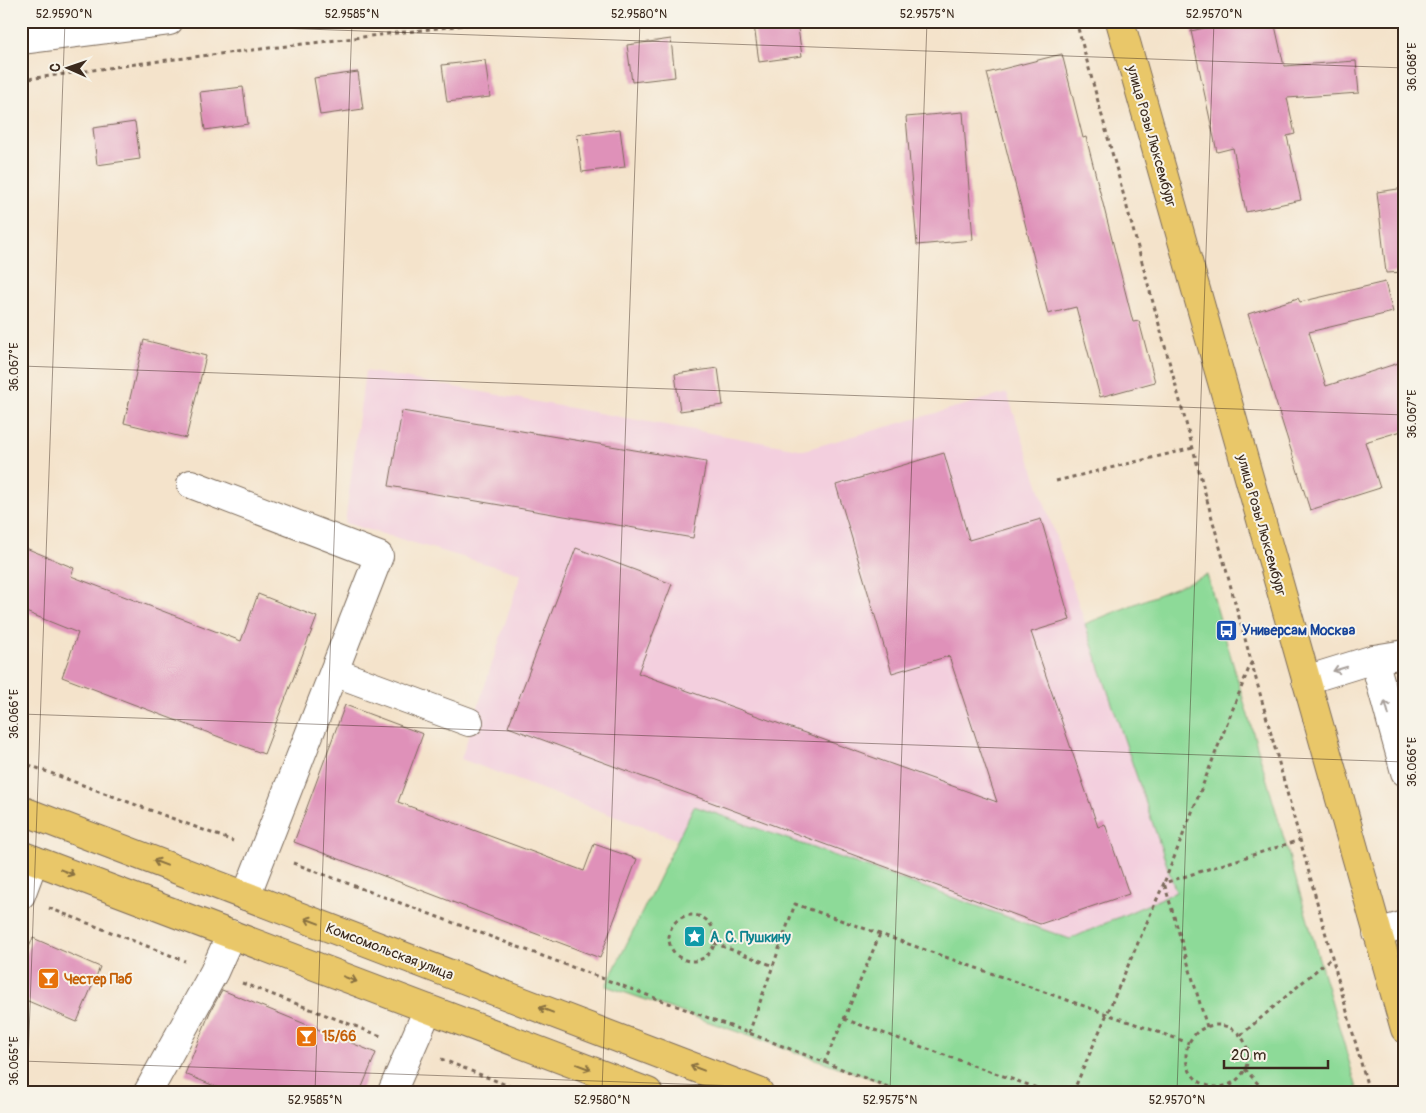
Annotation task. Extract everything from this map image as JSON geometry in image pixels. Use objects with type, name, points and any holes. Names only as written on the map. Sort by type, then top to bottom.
[{"type":"main road","name":"улица Розы Люксембург","points":[[1120,21],[1405,1030]]},
{"type":"main road","name":"Комсомольская улица","points":[[21,810],[759,1092]]},
{"type":"main road","points":[[27,857],[648,1092]]},
{"type":"street","points":[[21,40],[169,21]]},
{"type":"street","points":[[191,484],[379,556],[246,896]]},
{"type":"street","points":[[1306,680],[1374,659],[1405,654]]},
{"type":"street","points":[[1374,659],[1405,772]]},
{"type":"street","points":[[334,672],[469,722]]},
{"type":"street","points":[[21,895],[27,857]]},
{"type":"street","points":[[1378,933],[1405,925]]},
{"type":"street","points":[[148,1092],[214,972],[230,934]]},
{"type":"street","points":[[392,1092],[428,1009]]},
{"type":"path","points":[[21,80],[151,62],[498,21]]},
{"type":"path","points":[[1076,21],[1369,1092]]},
{"type":"path","points":[[1056,481],[1193,448]]},
{"type":"path","points":[[1073,1092],[1164,883],[1251,662]]},
{"type":"path","points":[[21,762],[749,1033],[901,1092]]},
{"type":"path","points":[[1164,883],[1300,840]]},
{"type":"path","points":[[1164,883],[1207,1027]]},
{"type":"path","points":[[749,1033],[795,904],[1189,1043]]},
{"type":"path","points":[[49,908],[524,1092]]},
{"type":"path","points":[[698,916],[711,925],[714,932],[714,943],[713,948],[702,959],[688,961],[675,954],[670,940],[670,933],[673,926],[684,917],[698,916]]},
{"type":"path","points":[[824,1063],[880,934]]},
{"type":"path","points":[[714,943],[774,966]]},
{"type":"path","points":[[1240,1035],[1332,957]]},
{"type":"path","points":[[844,1019],[1048,1092]]},
{"type":"path","points":[[1222,1025],[1232,1029],[1240,1035],[1246,1044],[1248,1054],[1243,1074],[1235,1081],[1226,1085],[1215,1086],[1197,1079],[1187,1062],[1186,1052],[1189,1043],[1194,1035],[1207,1027],[1222,1025]]},
{"type":"path","points":[[1245,1069],[1266,1092]]},
{"type":"path","points":[[1230,1083],[1238,1092]]},
{"type":"shaded area","points":[[365,371],[804,450],[1007,393],[1189,929],[1020,968],[461,759],[521,574],[345,523]]},
{"type":"green space","points":[[1207,575],[1358,1092],[910,1092],[606,986],[694,806],[1070,939],[1176,892],[1085,624]]},
{"type":"building","points":[[780,21],[797,21],[802,56],[759,62],[754,25]]},
{"type":"building","points":[[1234,21],[1274,21],[1284,66],[1356,61],[1359,93],[1287,98],[1295,134],[1287,136],[1301,200],[1246,212],[1233,148],[1217,152],[1191,31]]},
{"type":"building","points":[[671,39],[675,77],[632,82],[627,45]]},
{"type":"building","points":[[1062,54],[1083,138],[1086,137],[1133,322],[1139,321],[1155,382],[1100,397],[1076,307],[1048,314],[987,73]]},
{"type":"building","points":[[485,60],[490,97],[447,102],[442,65]]},
{"type":"building","points":[[358,72],[363,109],[320,115],[314,78]]},
{"type":"building","points":[[243,87],[248,124],[205,130],[200,92]]},
{"type":"building","points":[[963,112],[973,240],[917,245],[906,117]]},
{"type":"building","points":[[135,122],[140,159],[97,165],[93,128]]},
{"type":"building","points":[[620,129],[625,167],[582,172],[577,135]]},
{"type":"building","points":[[1405,188],[1405,272],[1386,273],[1377,192]]},
{"type":"building","points":[[1385,282],[1393,312],[1309,332],[1326,386],[1405,361],[1405,430],[1365,442],[1380,488],[1310,510],[1248,314],[1298,298],[1300,302]]},
{"type":"building","points":[[144,340],[206,356],[186,438],[124,423]]},
{"type":"building","points":[[718,368],[723,405],[680,411],[675,374]]},
{"type":"building","points":[[402,411],[706,462],[693,538],[389,486]]},
{"type":"building","points":[[944,453],[969,540],[1041,519],[1070,620],[1031,632],[1098,827],[1105,824],[1129,894],[1040,924],[508,727],[576,548],[672,584],[638,673],[997,802],[949,656],[892,673],[836,485]]},
{"type":"building","points":[[21,546],[74,568],[71,576],[241,641],[258,594],[317,617],[264,754],[62,677],[78,633],[21,610]]},
{"type":"building","points":[[345,705],[423,734],[398,802],[584,871],[594,844],[637,859],[600,958],[294,842]]},
{"type":"building","points":[[33,938],[100,967],[77,1022],[21,998],[21,965]]},
{"type":"building","points":[[222,990],[376,1053],[360,1092],[229,1092],[185,1074],[210,1012]]},
{"type":"place","name":"Универсам Москва","points":[[1226,630]]},
{"type":"place","name":"А. С. Пушкину","points":[[694,937]]},
{"type":"place","name":"Честер Паб","points":[[48,979]]},
{"type":"place","name":"15/66","points":[[306,1036]]}]
